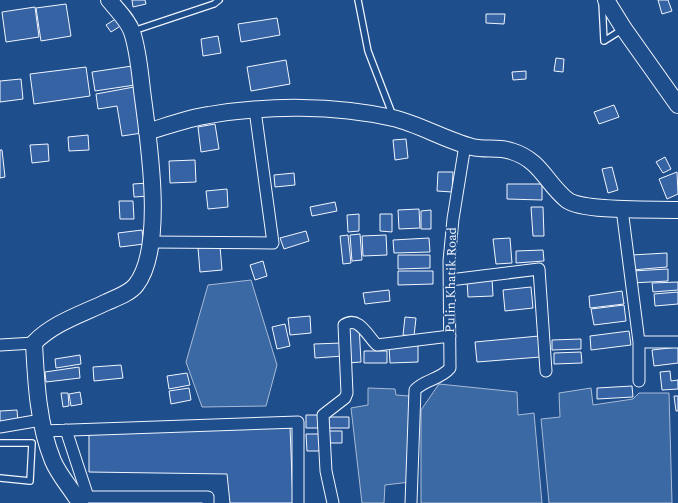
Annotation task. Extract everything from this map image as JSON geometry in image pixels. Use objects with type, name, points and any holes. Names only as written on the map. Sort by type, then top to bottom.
[{"type":"street","points":[[0,345],[34,343],[46,331],[116,298],[135,286],[145,271],[150,242],[154,198],[147,132],[132,32],[122,15],[109,0]]},
{"type":"street","points":[[606,0],[624,29],[678,105]]},
{"type":"street","points":[[147,132],[208,115],[255,110],[334,110],[393,118],[465,145],[511,150],[534,162],[552,185],[568,201],[603,209],[678,210]]},
{"type":"street","points":[[150,242],[273,243],[255,110]]},
{"type":"street","name":"Pulin Khatik Road","points":[[411,503],[413,396],[418,386],[444,375],[450,368],[449,261],[453,219],[465,145]]},
{"type":"street","points":[[622,209],[639,342],[639,381]]},
{"type":"street","points":[[450,280],[539,269],[546,371]]},
{"type":"street","points":[[333,503],[326,471],[323,415],[345,398],[347,393],[344,325],[347,323],[356,323],[360,325],[377,345],[450,336]]},
{"type":"street","points":[[639,342],[678,342]]},
{"type":"street","points":[[34,343],[36,377],[42,425],[53,462],[81,499]]},
{"type":"street","points":[[0,427],[42,425],[66,430],[298,422],[298,503]]},
{"type":"street","points":[[66,430],[81,499]]},
{"type":"street","points":[[81,499],[208,497],[208,503]]},
{"type":"lane","points":[[132,32],[214,4],[219,0]]},
{"type":"lane","points":[[358,0],[368,52],[393,118]]},
{"type":"lane","points":[[602,0],[604,41],[624,29]]},
{"type":"lane","points":[[0,443],[32,443],[30,480],[0,478]]},
{"type":"water","points":[[251,280],[277,365],[266,406],[202,407],[186,362],[208,285]]},
{"type":"water","points":[[439,384],[517,392],[518,415],[534,413],[542,503],[421,503],[421,410]]},
{"type":"water","points":[[368,388],[395,389],[396,395],[409,396],[410,482],[385,485],[384,503],[362,503],[351,408],[368,405]]},
{"type":"water","points":[[591,388],[593,405],[633,399],[639,393],[669,393],[672,503],[549,503],[541,419],[560,417],[559,393]]},
{"type":"building","points":[[132,0],[145,0],[146,4],[133,7]]},
{"type":"building","points":[[658,0],[668,0],[672,11],[662,14]]},
{"type":"building","points":[[66,4],[71,36],[41,41],[36,8]]},
{"type":"building","points":[[35,7],[39,37],[6,42],[2,12]]},
{"type":"building","points":[[486,14],[505,14],[504,24],[486,23]]},
{"type":"building","points":[[117,18],[122,25],[111,32],[106,25]]},
{"type":"building","points":[[277,18],[280,35],[241,42],[238,24]]},
{"type":"building","points":[[218,36],[221,53],[203,56],[201,39]]},
{"type":"building","points":[[556,58],[564,59],[563,72],[554,71]]},
{"type":"building","points":[[286,60],[290,84],[251,91],[247,67]]},
{"type":"building","points":[[132,66],[135,85],[95,91],[92,72]]},
{"type":"building","points":[[86,67],[90,96],[34,104],[30,74]]},
{"type":"building","points":[[526,71],[526,79],[513,80],[512,72]]},
{"type":"building","points":[[21,79],[23,99],[0,102],[0,81]]},
{"type":"building","points":[[134,87],[142,133],[122,136],[117,106],[98,109],[96,94]]},
{"type":"building","points":[[614,105],[619,117],[599,124],[594,112]]},
{"type":"building","points":[[215,124],[219,149],[201,152],[198,127]]},
{"type":"building","points":[[88,135],[89,150],[69,151],[68,137]]},
{"type":"building","points":[[406,139],[408,158],[395,160],[393,140]]},
{"type":"building","points":[[48,144],[49,161],[32,163],[30,145]]},
{"type":"building","points":[[0,150],[2,150],[5,177],[0,178]]},
{"type":"building","points":[[665,157],[671,169],[663,173],[656,162]]},
{"type":"building","points":[[195,160],[196,182],[170,183],[169,161]]},
{"type":"building","points":[[612,167],[618,190],[608,193],[602,169]]},
{"type":"building","points":[[438,172],[453,172],[452,192],[437,191]]},
{"type":"building","points":[[677,172],[678,194],[667,199],[659,179]]},
{"type":"building","points":[[294,173],[295,185],[275,187],[274,175]]},
{"type":"building","points":[[148,183],[149,196],[134,197],[133,184]]},
{"type":"building","points":[[507,184],[542,184],[542,200],[507,199]]},
{"type":"building","points":[[227,189],[228,207],[208,209],[206,191]]},
{"type":"building","points":[[119,201],[133,201],[134,219],[120,219]]},
{"type":"building","points":[[335,202],[337,211],[312,216],[310,207]]},
{"type":"building","points":[[531,207],[543,207],[544,236],[533,236]]},
{"type":"building","points":[[419,209],[420,228],[399,229],[398,210]]},
{"type":"building","points":[[431,210],[431,229],[421,229],[421,211]]},
{"type":"building","points":[[359,214],[359,231],[348,232],[347,215]]},
{"type":"building","points":[[380,214],[392,214],[392,232],[380,231]]},
{"type":"building","points":[[142,230],[144,244],[120,247],[118,233]]},
{"type":"building","points":[[306,231],[309,241],[284,249],[280,238]]},
{"type":"building","points":[[360,234],[362,260],[352,261],[350,235]]},
{"type":"building","points":[[348,235],[351,263],[343,264],[340,236]]},
{"type":"building","points":[[386,235],[387,255],[363,256],[362,236]]},
{"type":"building","points":[[429,238],[430,252],[394,253],[393,240]]},
{"type":"building","points":[[510,238],[512,263],[496,264],[493,239]]},
{"type":"building","points":[[220,246],[222,270],[200,272],[198,248]]},
{"type":"building","points":[[543,250],[544,261],[516,263],[516,251]]},
{"type":"building","points":[[667,253],[667,267],[632,270],[631,255]]},
{"type":"building","points":[[398,255],[430,255],[430,268],[398,269]]},
{"type":"building","points":[[263,261],[267,276],[255,280],[250,265]]},
{"type":"building","points":[[668,269],[668,281],[632,283],[632,271]]},
{"type":"building","points":[[398,271],[433,271],[433,284],[398,285]]},
{"type":"building","points":[[492,278],[493,296],[468,297],[467,280]]},
{"type":"building","points":[[678,282],[678,290],[653,292],[652,283]]},
{"type":"building","points":[[531,287],[533,308],[505,311],[503,290]]},
{"type":"building","points":[[389,290],[390,301],[365,304],[363,293]]},
{"type":"building","points":[[622,291],[624,304],[590,308],[589,296]]},
{"type":"building","points":[[678,292],[678,304],[655,306],[654,294]]},
{"type":"building","points":[[624,305],[626,321],[594,325],[591,309]]},
{"type":"building","points":[[310,316],[311,333],[290,335],[288,318]]},
{"type":"building","points":[[405,317],[416,318],[414,336],[403,335]]},
{"type":"building","points":[[285,324],[290,346],[277,349],[272,327]]},
{"type":"building","points":[[359,325],[361,362],[348,363],[346,326]]},
{"type":"building","points":[[629,331],[631,345],[591,350],[590,336]]},
{"type":"building","points":[[539,336],[540,357],[477,362],[475,342]]},
{"type":"building","points":[[581,339],[581,349],[552,350],[552,340]]},
{"type":"building","points":[[342,343],[343,356],[315,358],[314,344]]},
{"type":"building","points":[[418,345],[418,362],[390,363],[389,346]]},
{"type":"building","points":[[678,347],[678,363],[654,366],[652,350]]},
{"type":"building","points":[[364,351],[387,351],[387,363],[364,363]]},
{"type":"building","points":[[581,352],[582,363],[554,364],[554,353]]},
{"type":"building","points":[[80,355],[81,364],[56,368],[55,359]]},
{"type":"building","points":[[121,365],[123,378],[94,381],[93,367]]},
{"type":"building","points":[[79,367],[80,378],[46,382],[45,372]]},
{"type":"building","points":[[670,371],[671,381],[678,380],[678,389],[662,390],[660,372]]},
{"type":"building","points":[[187,373],[190,385],[169,389],[167,376]]},
{"type":"building","points":[[632,386],[633,397],[597,399],[597,388]]},
{"type":"building","points":[[189,388],[191,400],[171,404],[169,391]]},
{"type":"building","points":[[80,392],[82,404],[71,406],[69,394]]},
{"type":"building","points":[[61,393],[68,393],[69,406],[63,407]]},
{"type":"building","points":[[674,396],[678,396],[678,411],[676,411]]},
{"type":"building","points":[[17,410],[18,422],[0,423],[0,411]]},
{"type":"building","points":[[306,415],[321,415],[320,428],[306,428]]},
{"type":"building","points":[[324,417],[349,417],[349,428],[324,428]]},
{"type":"building","points":[[290,427],[293,503],[230,503],[227,474],[89,472],[89,432]]},
{"type":"building","points":[[324,431],[342,431],[342,443],[325,443]]},
{"type":"building","points":[[306,434],[322,434],[322,451],[307,451]]}]
